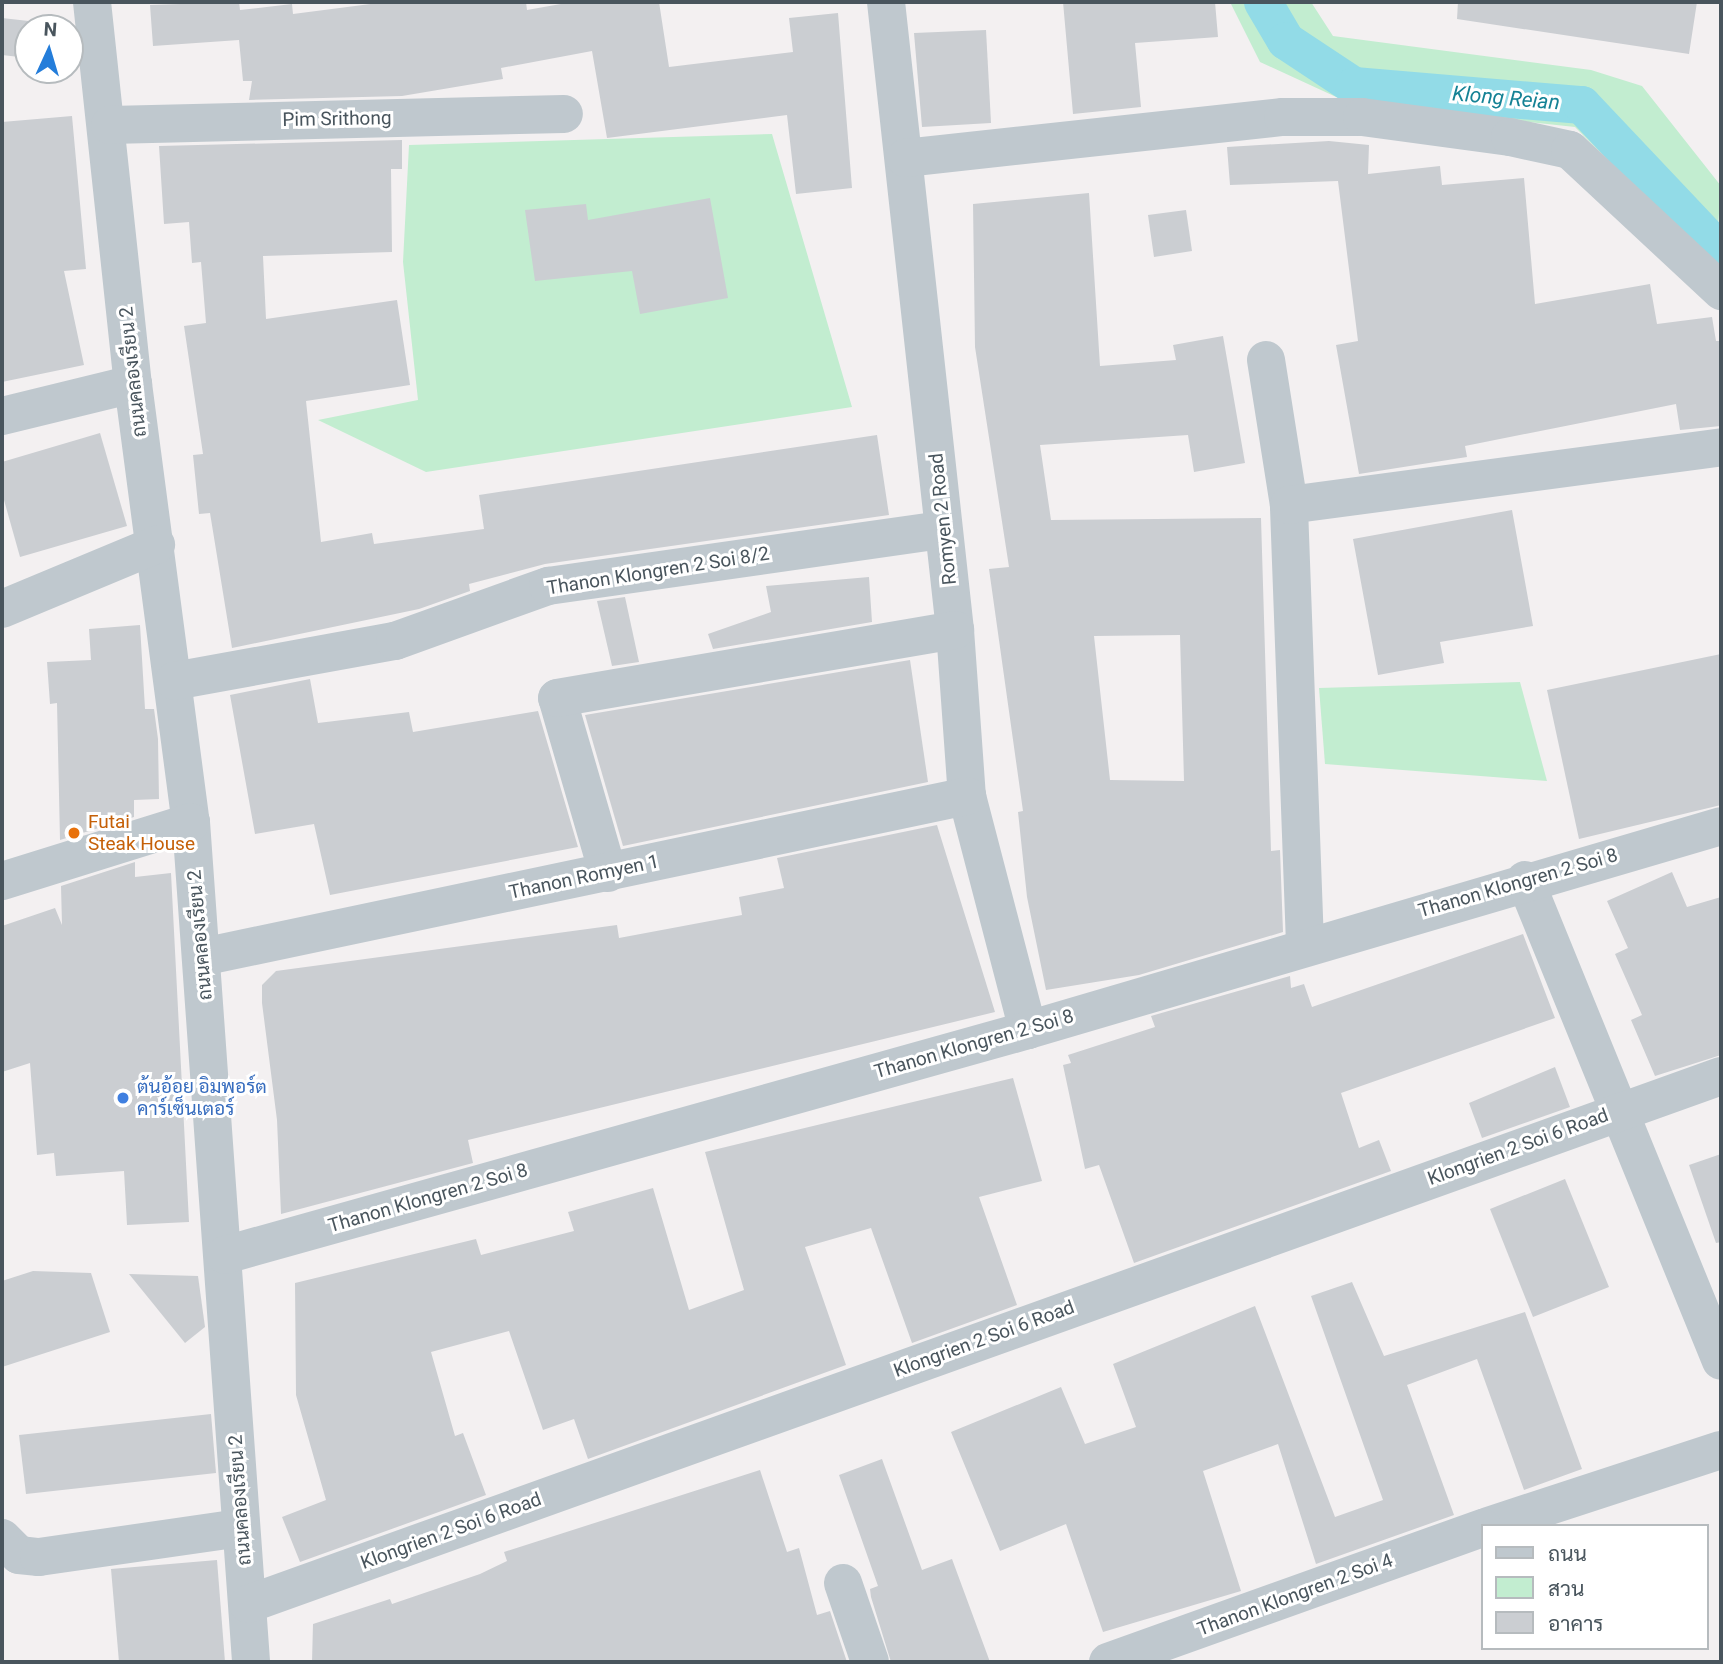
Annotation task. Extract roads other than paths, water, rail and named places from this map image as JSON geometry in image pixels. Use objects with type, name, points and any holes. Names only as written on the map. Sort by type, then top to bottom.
[{"type":"street","name":"ถนนคลองเรียน 2","points":[[92,2],[110,125],[133,384],[191,822],[225,1255],[251,1662]]},
{"type":"street","name":"Romyen 2 Road","points":[[886,2],[955,630],[967,796],[1028,1030]]},
{"type":"street","name":"Pim Srithong","points":[[110,125],[564,114]]},
{"type":"street","points":[[905,158],[1283,117],[1362,117],[1510,137],[1570,150],[1721,291]]},
{"type":"street","points":[[1266,360],[1289,505],[1305,944]]},
{"type":"street","points":[[2,416],[133,384]]},
{"type":"street","points":[[1289,505],[1721,447]]},
{"type":"street","name":"Thanon Klongren 2 Soi 8/2","points":[[174,681],[396,641],[548,586],[943,530]]},
{"type":"street","points":[[2,609],[156,545]]},
{"type":"street","points":[[608,873],[557,698],[955,630]]},
{"type":"street","name":"Thanon Romyen 1","points":[[202,957],[967,796]]},
{"type":"street","points":[[2,881],[191,822]]},
{"type":"street","name":"Thanon Klongren 2 Soi 8","points":[[225,1255],[1028,1030],[1305,944],[1721,826]]},
{"type":"street","points":[[1525,880],[1622,1110],[1721,1361]]},
{"type":"street","name":"Klongrien 2 Soi 6 Road","points":[[248,1604],[1721,1076]]},
{"type":"street","name":"Thanon Klongren 2 Soi 4","points":[[1495,1524],[1721,1450]]},
{"type":"street","points":[[2,1538],[19,1555],[39,1557],[242,1528]]},
{"type":"street","name":"Thanon Klongren 2 Soi 4","points":[[1108,1662],[1482,1528]]},
{"type":"street","points":[[843,1583],[870,1662]]},
{"type":"waterway","name":"Klong Reian","points":[[1263,2],[1286,41],[1354,86],[1582,105],[1721,252]]},
{"type":"place","name":"Futai Steak House","points":[[74,833]]},
{"type":"place","name":"ต้นอ้อย อิมพอร์ต คาร์เซ็นเตอร์","points":[[123,1098]]}]
